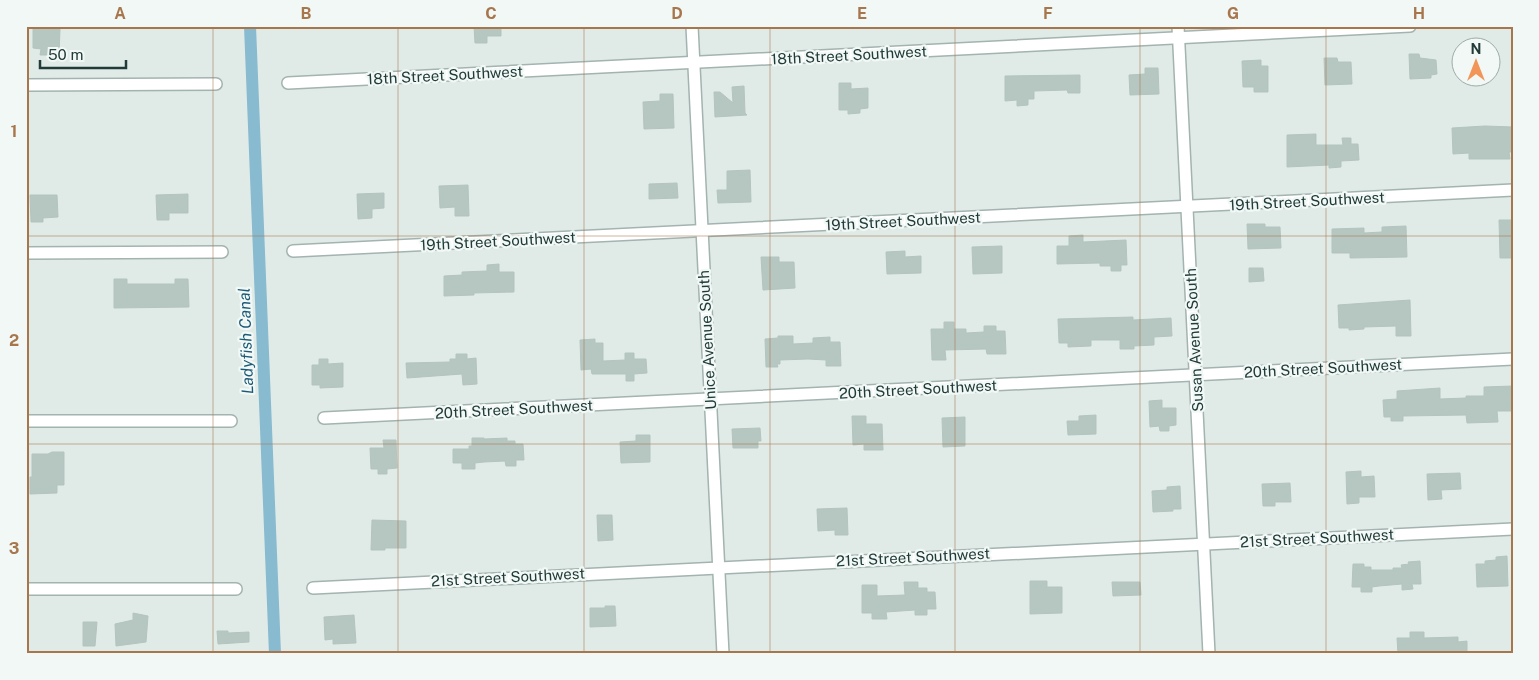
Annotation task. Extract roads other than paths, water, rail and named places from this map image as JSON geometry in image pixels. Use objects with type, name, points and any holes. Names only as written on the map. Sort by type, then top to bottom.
[{"type":"street","name":"Unice Avenue South","points":[[692,26],[723,654]]},
{"type":"street","name":"18th Street Southwest","points":[[288,83],[693,62],[1179,32],[1410,26]]},
{"type":"street","name":"Susan Avenue South","points":[[1179,32],[1209,654]]},
{"type":"street","points":[[26,85],[216,84]]},
{"type":"street","name":"19th Street Southwest","points":[[293,251],[1513,190]]},
{"type":"street","points":[[26,253],[222,252]]},
{"type":"street","name":"20th Street Southwest","points":[[324,418],[1513,359]]},
{"type":"street","points":[[26,421],[231,420]]},
{"type":"street","name":"21st Street Southwest","points":[[313,588],[1513,529]]},
{"type":"street","points":[[26,589],[236,589]]},
{"type":"waterway","name":"Ladyfish Canal","points":[[250,26],[275,654]]}]
